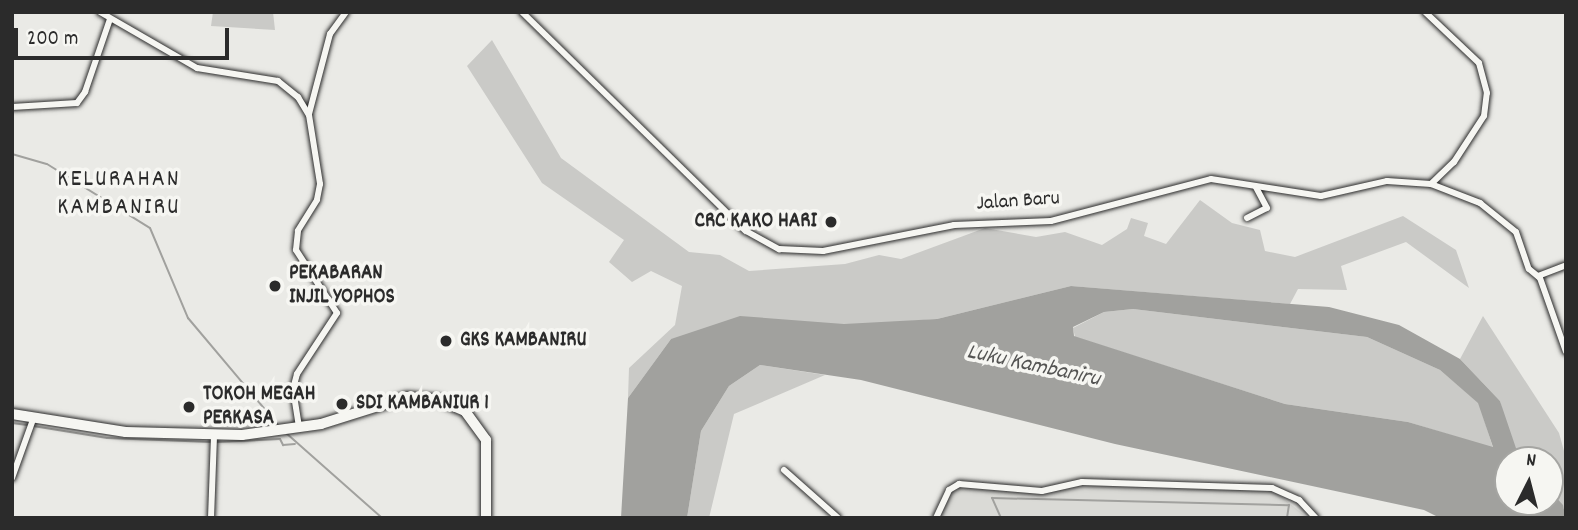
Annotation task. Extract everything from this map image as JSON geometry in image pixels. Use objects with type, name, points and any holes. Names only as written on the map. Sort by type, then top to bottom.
[{"type":"highway","points":[[12,414],[33,423],[214,440],[296,430],[407,397],[439,400],[465,411],[486,440],[486,518]]},
{"type":"street","points":[[100,12],[197,68],[278,81],[298,97],[309,115],[320,184],[317,200],[298,231],[296,250],[337,313],[298,374],[293,390],[296,430]]},
{"type":"street","points":[[309,115],[330,34],[346,12]]},
{"type":"street","name":"Jalan Baru","points":[[522,12],[746,230],[779,249],[840,249],[954,225],[1051,221],[1211,179],[1321,196],[1388,181],[1431,184],[1480,203],[1513,228],[1529,269],[1538,276],[1566,352]]},
{"type":"street","points":[[1425,12],[1479,63],[1487,93],[1484,116],[1454,162],[1431,184]]},
{"type":"street","points":[[12,107],[76,103],[85,92],[110,19]]},
{"type":"street","points":[[1247,218],[1267,208],[1256,187]]},
{"type":"street","points":[[1538,276],[1566,265]]},
{"type":"street","points":[[12,478],[33,423]]},
{"type":"street","points":[[211,518],[214,440]]},
{"type":"street","points":[[784,470],[838,518]]},
{"type":"street","points":[[936,518],[949,491],[959,484],[1042,491],[1082,482],[1272,488],[1298,500],[1316,518]]},
{"type":"shaded area","points":[[213,12],[273,12],[275,30],[211,26]]},
{"type":"shaded area","points":[[492,40],[561,158],[689,252],[720,255],[749,271],[845,264],[879,255],[901,259],[985,228],[1036,237],[1065,232],[1102,245],[1127,229],[1131,218],[1148,223],[1144,236],[1166,244],[1200,200],[1232,223],[1260,230],[1265,251],[1295,257],[1403,216],[1456,250],[1469,288],[1406,242],[1341,266],[1347,290],[1298,289],[1290,304],[1071,286],[937,319],[671,339],[628,398],[629,368],[675,325],[682,286],[651,271],[632,282],[609,262],[624,240],[542,183],[467,66]]},
{"type":"shaded area","points":[[1133,309],[1367,337],[1440,370],[1479,403],[1493,448],[1408,422],[1285,404],[1075,337],[1073,328],[1104,312]]},
{"type":"shaded area","points":[[1483,316],[1559,433],[1563,446],[1512,446],[1500,401],[1460,359]]},
{"type":"shaded area","points":[[760,365],[825,375],[734,414],[709,518],[687,518],[701,431],[729,386]]},
{"type":"shaded area","points":[[1564,451],[1566,458],[1566,511],[1564,508]]},
{"type":"shaded area","points":[[1079,484],[1274,491],[1308,518],[936,518],[955,487],[1041,493]]},
{"type":"water","name":"Luku Kambaniru","points":[[1071,286],[1329,307],[1399,325],[1460,359],[1500,401],[1515,446],[1494,446],[1494,516],[1564,516],[1564,509],[1566,518],[1440,518],[1424,510],[1115,444],[861,380],[760,365],[729,386],[701,431],[687,518],[621,518],[628,398],[671,339],[740,316],[844,324],[937,319]],"holes":[[[1133,309],[1367,337],[1440,370],[1478,403],[1493,447],[1408,422],[1285,404],[1074,336],[1073,327],[1104,312]]]},
{"type":"waterway","points":[[12,154],[47,164],[150,228],[188,318],[279,426]]},
{"type":"waterway","points":[[12,423],[27,425]]},
{"type":"waterway","points":[[33,426],[107,438],[211,442]]},
{"type":"waterway","points":[[286,433],[382,518]]},
{"type":"waterway","points":[[217,442],[280,439],[283,445],[295,444]]},
{"type":"waterway","points":[[1001,518],[992,498],[1289,505],[1287,518]]},
{"type":"place","name":"CRC KAKO HARI","points":[[831,222]]},
{"type":"place","name":"PEKABARAN INJIL YOPHOS","points":[[275,286]]},
{"type":"place","name":"GKS KAMBANIRU","points":[[446,341]]},
{"type":"place","name":"SDI KAMBANIUR 1","points":[[342,404]]},
{"type":"place","name":"TOKOH MEGAH PERKASA","points":[[189,407]]},
{"type":"district","name":"KELURAHAN KAMBANIRU","points":[[119,195]]}]
